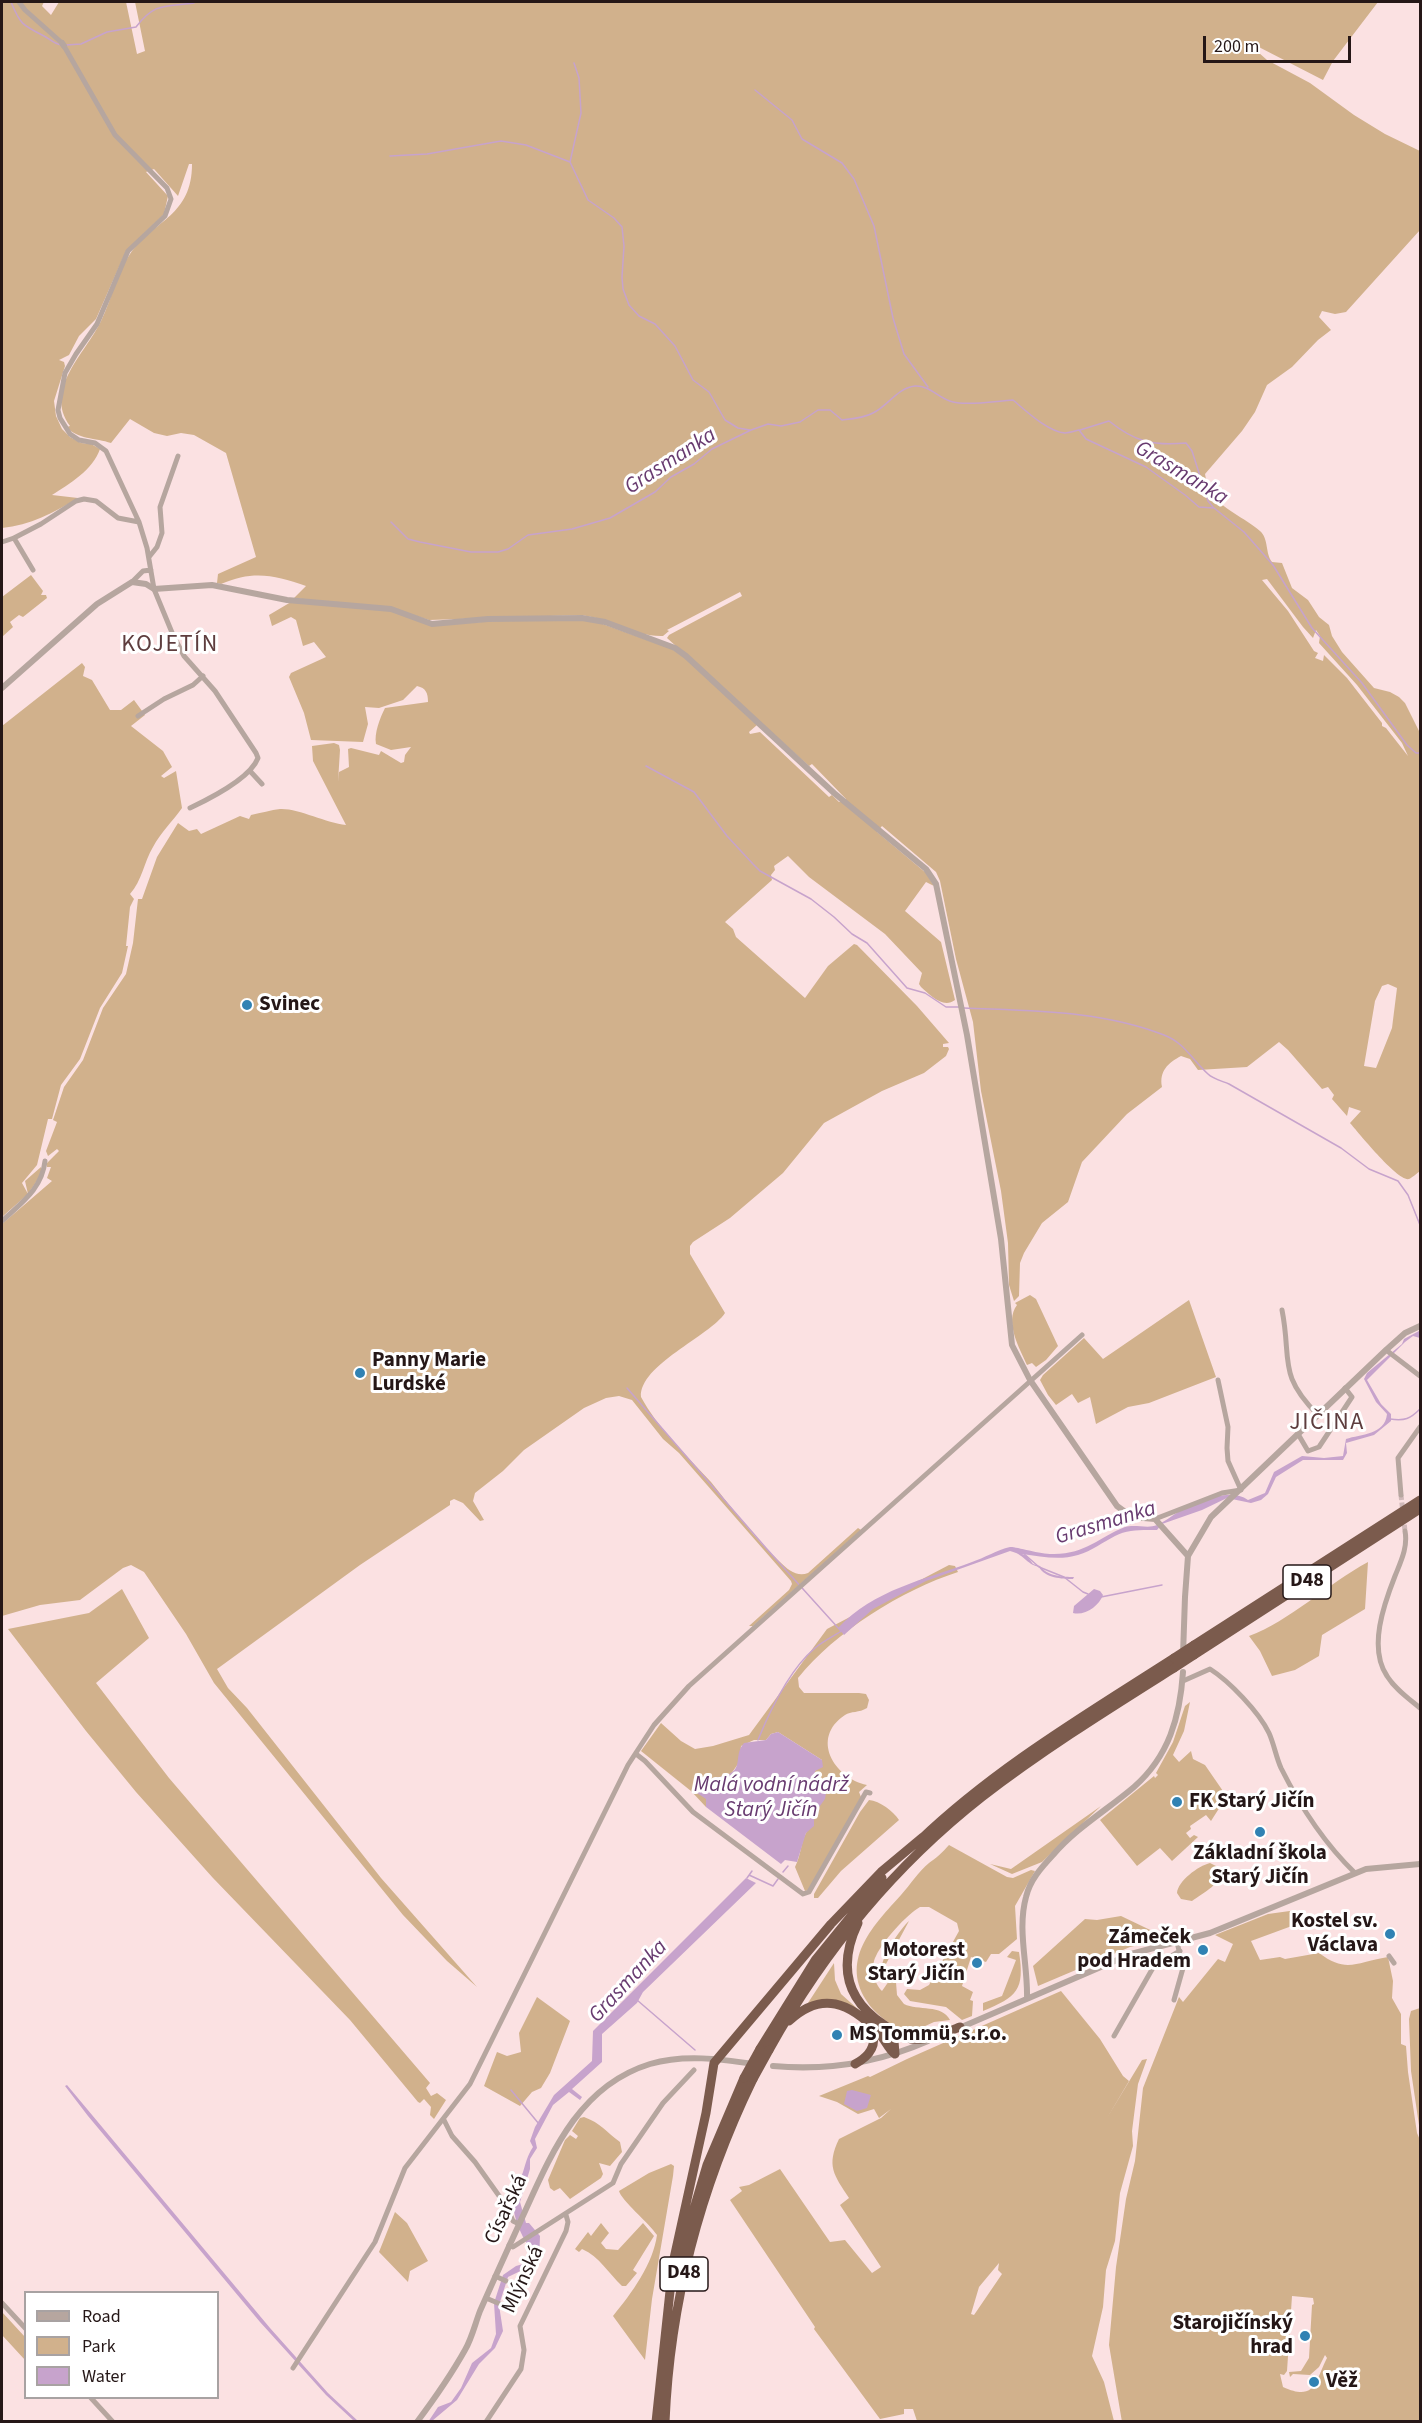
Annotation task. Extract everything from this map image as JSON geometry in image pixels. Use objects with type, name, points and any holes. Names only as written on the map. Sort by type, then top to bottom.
[{"type":"highway","name":"D48","points":[[764,2049],[774,2040],[823,1964],[867,1908],[929,1843],[982,1797],[1052,1747],[1179,1664],[1194,1650],[1420,1500]]},
{"type":"highway","name":"D48","points":[[1194,1650],[1420,1509]]},
{"type":"highway","name":"D48","points":[[656,2421],[667,2317],[676,2271],[694,2204],[721,2129],[796,1988],[840,1928],[886,1874],[962,1803],[1012,1764],[1179,1664]]},
{"type":"highway","points":[[667,2317],[676,2242],[716,2060],[838,1915],[881,1872],[923,1837]]},
{"type":"highway","points":[[867,1908],[850,1942],[847,1971],[856,1997],[874,2023],[892,2037],[896,2049],[895,2054]]},
{"type":"highway","points":[[774,2040],[799,2012],[818,2003],[832,2002],[899,2035],[913,2039],[933,2036],[960,2027]]},
{"type":"highway","points":[[855,2064],[867,2056],[873,2047],[874,2023]]},
{"type":"highway","name":"D48","points":[[665,2421],[673,2334],[691,2247],[715,2168],[749,2078]]},
{"type":"street","points":[[20,2],[25,10],[63,45],[115,135],[167,188],[171,199],[165,216],[128,251],[97,324],[65,373],[58,410],[70,434],[79,440],[95,443],[106,451],[139,522],[149,557],[154,589],[184,656],[202,676],[258,758],[250,771],[205,801],[190,808]]},
{"type":"street","points":[[149,557],[157,547],[162,533],[160,507],[178,456]]},
{"type":"street","points":[[2,542],[14,538],[76,501],[84,499],[96,501],[118,518],[139,522]]},
{"type":"street","points":[[14,538],[33,570]]},
{"type":"street","points":[[2,688],[97,604],[132,582],[142,571],[151,570]]},
{"type":"street","points":[[146,584],[152,578]]},
{"type":"street","points":[[132,582],[146,584],[154,589],[212,585],[287,600],[391,609],[432,624],[488,619],[582,618],[605,622],[675,648],[714,680],[834,793],[926,869],[936,884],[962,1007],[1001,1239],[1012,1345],[1030,1380],[1117,1506],[1132,1517],[1158,1522],[1222,1493],[1237,1494]]},
{"type":"street","points":[[138,716],[164,699],[193,685],[202,676]]},
{"type":"street","points":[[250,771],[262,784]]},
{"type":"street","points":[[2,1221],[38,1186],[45,1161]]},
{"type":"street","points":[[1282,1310],[1287,1334],[1286,1359],[1292,1381],[1300,1396],[1318,1414]]},
{"type":"street","points":[[1027,1998],[1028,1976],[1023,1921],[1026,1897],[1032,1881],[1046,1862],[1075,1833],[1134,1787],[1150,1771],[1174,1730],[1182,1681],[1179,1664],[1188,1556],[1211,1517],[1346,1388],[1390,1353],[1405,1334],[1420,1326]]},
{"type":"street","points":[[293,2368],[375,2242],[405,2168],[470,2084],[628,1765],[654,1725],[689,1686],[1082,1335]]},
{"type":"street","points":[[1390,1353],[1420,1376]]},
{"type":"street","points":[[1218,1380],[1228,1427],[1228,1461],[1237,1494]]},
{"type":"street","points":[[1298,1434],[1308,1451],[1319,1447],[1352,1397],[1346,1388]]},
{"type":"street","points":[[1401,1495],[1398,1458],[1420,1427]]},
{"type":"street","points":[[1158,1522],[1188,1556]]},
{"type":"street","points":[[1405,1531],[1402,1562],[1383,1611],[1377,1644],[1385,1674],[1402,1694],[1420,1708]]},
{"type":"street","points":[[1182,1681],[1210,1669],[1236,1692],[1263,1723],[1281,1767],[1316,1828],[1338,1857],[1355,1873]]},
{"type":"street","points":[[636,1754],[693,1812],[803,1894],[809,1892],[866,1792],[870,1793]]},
{"type":"street","points":[[773,2066],[809,2068],[855,2064],[895,2054],[1131,1954],[1210,1933],[1355,1873],[1377,1867],[1420,1864]]},
{"type":"street","points":[[1174,2000],[1183,1968],[1177,1942]]},
{"type":"street","points":[[1114,2036],[1154,1966],[1180,1951]]},
{"type":"street","points":[[1389,1956],[1394,1963]]},
{"type":"street","name":"Císařská","points":[[420,2421],[466,2348],[486,2298],[501,2279],[509,2245],[519,2224],[567,2128],[587,2103],[606,2086],[650,2064],[674,2059],[758,2064]]},
{"type":"street","points":[[509,2245],[513,2247],[613,2183],[621,2164],[663,2103],[694,2070]]},
{"type":"street","points":[[444,2120],[452,2136],[475,2162],[507,2206],[513,2221],[519,2224]]},
{"type":"street","name":"Mlýnská","points":[[486,2421],[521,2369],[524,2347],[520,2326],[566,2231],[568,2222],[566,2215]]},
{"type":"street","points":[[486,2298],[497,2303]]},
{"type":"street","points":[[2,2303],[24,2327]]},
{"type":"street","points":[[93,2399],[113,2421]]},
{"type":"green space","points":[[2,2],[44,2],[42,6],[51,15],[59,2],[126,2],[137,54],[145,51],[135,2],[1378,2],[1333,61],[1323,80],[1249,44],[1267,60],[1310,83],[1354,115],[1385,134],[1420,151],[1420,230],[1346,312],[1335,314],[1322,311],[1319,317],[1331,330],[1292,367],[1267,385],[1255,412],[1242,431],[1205,474],[1208,488],[1215,498],[1263,534],[1272,562],[1282,563],[1292,588],[1308,600],[1319,617],[1329,625],[1332,636],[1342,652],[1374,688],[1390,692],[1405,703],[1420,733],[1420,1171],[1409,1179],[1396,1173],[1350,1123],[1361,1111],[1349,1107],[1347,1116],[1332,1099],[1334,1095],[1328,1087],[1322,1089],[1279,1042],[1247,1067],[1198,1070],[1190,1059],[1181,1056],[1163,1072],[1162,1087],[1127,1114],[1082,1162],[1068,1202],[1042,1223],[1024,1253],[1020,1263],[1019,1296],[1014,1301],[1009,1285],[1008,1243],[1001,1191],[981,1091],[973,1022],[936,872],[882,826],[877,832],[926,873],[934,886],[926,882],[905,911],[941,942],[955,1000],[946,1003],[937,1000],[921,987],[919,984],[922,973],[885,934],[809,877],[788,856],[774,866],[772,880],[725,922],[733,929],[736,937],[805,998],[828,966],[854,944],[857,945],[917,1006],[949,1043],[943,1044],[943,1047],[949,1049],[946,1056],[924,1073],[882,1091],[824,1123],[783,1173],[730,1218],[693,1242],[690,1246],[690,1254],[725,1313],[717,1322],[663,1362],[651,1374],[643,1385],[641,1397],[655,1419],[711,1482],[744,1524],[789,1570],[800,1574],[808,1573],[858,1528],[861,1530],[753,1626],[749,1626],[789,1590],[791,1581],[679,1453],[663,1439],[632,1400],[619,1396],[606,1398],[584,1408],[524,1450],[503,1471],[475,1493],[473,1501],[484,1520],[480,1521],[463,1503],[454,1499],[450,1501],[450,1505],[360,1565],[217,1669],[228,1688],[247,1708],[381,1878],[477,1987],[447,1961],[403,1915],[214,1683],[186,1634],[144,1572],[131,1565],[123,1568],[80,1600],[40,1605],[2,1616],[2,1224],[52,1181],[47,1178],[51,1167],[47,1167],[46,1164],[59,1151],[57,1149],[48,1156],[46,1151],[57,1122],[53,1120],[64,1087],[83,1060],[103,1008],[126,974],[133,943],[138,899],[142,899],[157,857],[178,823],[189,831],[197,829],[201,834],[240,816],[249,819],[251,815],[287,809],[346,825],[313,761],[312,746],[334,743],[339,745],[338,782],[339,772],[349,767],[348,749],[379,755],[381,751],[401,763],[404,762],[405,755],[411,747],[391,750],[376,744],[376,735],[385,708],[428,702],[426,691],[417,686],[403,700],[379,708],[365,707],[368,724],[363,742],[311,740],[304,713],[289,677],[291,673],[326,657],[314,642],[303,646],[296,620],[291,617],[272,626],[269,615],[291,602],[391,610],[430,625],[499,621],[581,620],[597,622],[672,649],[683,656],[757,725],[749,732],[750,734],[760,732],[829,797],[832,795],[839,802],[846,799],[812,764],[809,766],[667,638],[742,596],[740,592],[667,630],[669,631],[663,636],[652,636],[580,615],[429,620],[401,611],[294,598],[306,586],[274,577],[243,577],[221,584],[217,583],[218,574],[256,557],[226,453],[194,435],[181,433],[167,436],[154,433],[130,419],[111,443],[81,436],[67,427],[70,426],[63,412],[61,398],[70,372],[101,321],[125,261],[140,242],[179,206],[186,195],[192,164],[189,164],[178,196],[154,169],[146,172],[168,196],[164,214],[126,251],[96,319],[79,336],[69,355],[59,360],[64,362],[65,366],[54,401],[56,416],[62,429],[70,437],[100,449],[97,457],[86,470],[52,495],[78,498],[42,518],[2,528]],"holes":[[[1267,579],[1313,638],[1316,630],[1320,636],[1319,643],[1357,685],[1402,743],[1408,756],[1382,726],[1347,678],[1324,655],[1323,661],[1315,658],[1318,653],[1314,651],[1288,611],[1262,580]],[[1388,984],[1397,988],[1392,1028],[1376,1068],[1364,1066],[1375,1001],[1382,986]]]},
{"type":"green space","points":[[31,575],[43,591],[41,595],[46,595],[47,598],[23,617],[19,615],[10,622],[13,627],[2,637],[2,597]]},
{"type":"green space","points":[[82,663],[85,667],[83,676],[92,680],[110,710],[121,710],[134,700],[145,715],[131,726],[163,751],[172,767],[161,776],[164,778],[176,771],[182,808],[156,842],[130,894],[134,899],[130,907],[126,946],[128,946],[122,973],[100,1008],[80,1059],[61,1085],[52,1119],[48,1119],[37,1165],[22,1183],[28,1194],[2,1217],[2,726]]},
{"type":"green space","points":[[41,1167],[42,1173],[28,1194],[25,1181]]},
{"type":"green space","points":[[1030,1295],[1036,1299],[1058,1346],[1046,1360],[1036,1367],[1032,1363],[1027,1365],[1014,1335],[1012,1319],[1017,1305],[1015,1303]]},
{"type":"green space","points":[[1189,1300],[1216,1377],[1149,1403],[1128,1407],[1096,1424],[1090,1397],[1078,1403],[1072,1394],[1056,1405],[1048,1395],[1040,1380],[1043,1375],[1084,1338],[1103,1359]]},
{"type":"green space","points":[[1368,1562],[1365,1609],[1322,1635],[1319,1656],[1295,1670],[1272,1676],[1260,1651],[1249,1636],[1294,1612]]},
{"type":"green space","points":[[949,1565],[955,1566],[958,1572],[915,1590],[871,1614],[831,1645],[798,1678],[799,1687],[804,1693],[859,1693],[866,1694],[869,1700],[867,1708],[845,1715],[835,1724],[829,1735],[828,1745],[836,1766],[855,1781],[867,1785],[859,1792],[861,1797],[809,1890],[805,1891],[795,1867],[804,1837],[816,1809],[819,1808],[820,1788],[815,1779],[815,1771],[822,1760],[778,1732],[771,1734],[766,1740],[754,1740],[741,1746],[740,1761],[731,1774],[725,1774],[711,1783],[706,1807],[691,1791],[641,1751],[661,1723],[681,1741],[695,1749],[749,1735],[827,1629]]},
{"type":"green space","points":[[122,1589],[149,1638],[96,1683],[169,1778],[430,2083],[426,2088],[431,2096],[437,2093],[446,2100],[434,2119],[430,2115],[431,2107],[424,2099],[418,2102],[350,2020],[213,1878],[136,1792],[8,1629],[89,1613]]},
{"type":"green space","points":[[1190,1702],[1184,1731],[1173,1755],[1179,1762],[1191,1751],[1193,1759],[1205,1765],[1225,1794],[1225,1799],[1211,1821],[1206,1815],[1190,1826],[1191,1829],[1186,1833],[1190,1838],[1194,1835],[1198,1837],[1172,1861],[1160,1848],[1137,1866],[1100,1820],[1158,1775],[1156,1773],[1173,1742],[1185,1706]]},
{"type":"green space","points":[[869,1800],[886,1807],[899,1820],[841,1871],[818,1898],[814,1898],[814,1894],[860,1812]]},
{"type":"green space","points":[[1101,1806],[1042,1862],[1012,1874],[990,1864],[1011,1869]]},
{"type":"green space","points":[[949,1845],[1007,1877],[1013,1878],[1031,1870],[1035,1871],[1015,1906],[1017,1939],[999,1954],[991,1954],[986,1962],[971,1957],[962,1986],[973,1992],[970,2000],[973,2001],[972,2016],[962,2020],[946,2007],[910,2001],[904,1994],[907,1989],[920,1990],[929,1985],[959,1931],[957,1923],[929,1907],[920,1907],[889,1936],[879,1950],[873,1965],[879,1988],[882,1991],[889,1981],[882,1970],[888,1950],[909,1921],[886,1964],[885,1971],[896,1982],[897,1995],[904,2004],[936,2010],[950,2020],[934,2022],[910,2033],[885,2020],[866,2000],[859,1985],[857,1970],[859,1956],[864,1943],[881,1918],[922,1870]]},
{"type":"green space","points":[[1210,1863],[1220,1868],[1216,1883],[1192,1901],[1181,1899],[1177,1893],[1178,1888],[1185,1879]]},
{"type":"green space","points":[[1297,1910],[1300,1923],[1251,1941],[1260,1960],[1280,1957],[1285,1959],[1319,1953],[1337,1963],[1352,1965],[1388,1957],[1393,1981],[1392,1998],[1401,2014],[1401,2044],[1406,2046],[1417,2133],[1420,2140],[1420,2421],[1122,2422],[1109,2345],[1116,2267],[1126,2199],[1135,2161],[1143,2088],[1179,1997],[1183,2002],[1218,1959],[1225,1962],[1233,1944],[1215,1935],[1268,1914]],"holes":[[[1292,2296],[1313,2298],[1309,2358],[1301,2371],[1289,2372],[1290,2377],[1293,2374],[1310,2375],[1319,2367],[1325,2355],[1327,2358],[1313,2387],[1302,2392],[1294,2391],[1283,2387],[1280,2374],[1284,2375],[1287,2371]]]},
{"type":"green space","points":[[1121,1916],[1167,1938],[1130,1947],[1038,1986],[1033,1966],[1085,1919],[1097,1920]]},
{"type":"green space","points":[[1012,1951],[1019,1952],[1021,1975],[1019,1984],[1011,1996],[983,2011],[983,2003],[1002,1996],[1016,1960],[1007,1957]]},
{"type":"green space","points":[[834,1963],[835,1980],[841,1994],[888,2036],[851,2008],[806,2006]]},
{"type":"green space","points":[[1061,1991],[1100,2039],[1123,2076],[1129,2081],[1107,2118],[1142,2060],[1147,2059],[1138,2084],[1132,2131],[1133,2146],[1120,2193],[1115,2241],[1106,2270],[1103,2307],[1092,2356],[1104,2382],[1114,2421],[917,2421],[913,2409],[904,2409],[904,2414],[880,2419],[814,2329],[815,2327],[730,2200],[742,2191],[739,2187],[749,2185],[780,2169],[830,2242],[845,2240],[872,2273],[881,2267],[840,2205],[849,2198],[836,2176],[832,2163],[839,2139],[881,2118],[891,2109],[879,2118],[874,2109],[858,2114],[837,2102],[819,2096],[870,2077]],"holes":[[[999,2263],[998,2270],[1002,2274],[974,2315],[971,2314],[979,2287]]]},
{"type":"green space","points":[[537,1997],[570,2021],[550,2073],[541,2088],[532,2092],[520,2106],[484,2086],[497,2052],[507,2056],[521,2052],[519,2033]]},
{"type":"green space","points":[[1420,2008],[1420,2132],[1411,2071],[1409,2019],[1411,2011]]},
{"type":"green space","points":[[584,2117],[599,2125],[620,2142],[622,2152],[610,2166],[599,2163],[603,2174],[601,2178],[570,2199],[560,2188],[554,2191],[550,2188],[548,2180],[565,2140],[570,2135],[576,2139],[578,2136],[572,2131],[580,2118]]},
{"type":"green space","points":[[671,2164],[674,2166],[673,2176],[652,2299],[645,2360],[613,2316],[646,2267],[657,2235],[619,2191],[649,2173]]},
{"type":"green space","points":[[395,2212],[407,2223],[428,2261],[410,2271],[408,2282],[379,2252]]},
{"type":"green space","points":[[601,2223],[609,2233],[601,2243],[606,2249],[618,2250],[643,2223],[654,2236],[633,2270],[637,2273],[626,2286],[622,2286],[594,2256],[582,2249],[579,2252],[575,2249],[588,2232],[591,2236]]},
{"type":"green space","points":[[2,2312],[24,2336],[24,2359],[2,2335]]},
{"type":"water","points":[[1419,1331],[1420,1338],[1413,1336],[1405,1342],[1367,1380],[1381,1404],[1391,1414],[1391,1421],[1374,1435],[1346,1443],[1347,1453],[1343,1460],[1303,1460],[1276,1477],[1268,1494],[1261,1500],[1251,1503],[1227,1498],[1202,1510],[1162,1524],[1157,1530],[1125,1532],[1078,1555],[1057,1558],[1022,1554],[1027,1556],[1033,1564],[1051,1574],[1074,1577],[1073,1579],[1049,1576],[1019,1554],[1010,1551],[926,1581],[873,1609],[844,1635],[838,1628],[867,1604],[884,1595],[1005,1548],[1013,1547],[1049,1554],[1075,1551],[1125,1527],[1157,1525],[1196,1503],[1214,1497],[1232,1495],[1248,1500],[1265,1493],[1274,1472],[1302,1456],[1324,1458],[1343,1456],[1346,1439],[1371,1433],[1382,1426],[1385,1421],[1387,1414],[1376,1402],[1364,1379],[1367,1373],[1402,1344],[1404,1339]]},
{"type":"water","points":[[1094,1589],[1103,1595],[1098,1603],[1087,1612],[1073,1613],[1074,1606]]},
{"type":"water","name":"Malá vodní nádrž Starý Jičín","points":[[778,1732],[822,1760],[823,1767],[815,1771],[815,1779],[826,1793],[825,1799],[814,1814],[814,1826],[806,1833],[797,1862],[785,1860],[781,1864],[706,1807],[706,1799],[697,1793],[708,1783],[713,1782],[714,1778],[732,1773],[744,1743],[766,1740],[771,1734]]},
{"type":"water","points":[[746,1878],[756,1883],[643,1992],[637,2003],[602,2034],[602,2062],[572,2089],[582,2097],[580,2100],[569,2092],[553,2105],[535,2139],[537,2148],[530,2159],[530,2169],[520,2202],[526,2223],[529,2223],[540,2236],[539,2262],[508,2277],[499,2305],[503,2331],[495,2348],[479,2364],[457,2400],[428,2422],[438,2407],[451,2402],[461,2388],[472,2363],[491,2348],[496,2334],[494,2303],[503,2275],[516,2266],[530,2262],[534,2257],[516,2218],[514,2197],[533,2147],[530,2141],[535,2127],[554,2095],[592,2061],[593,2031]]},
{"type":"water","points":[[67,2085],[270,2328],[328,2393],[358,2421],[354,2421],[326,2395],[260,2322],[88,2116],[65,2086]]},
{"type":"water","points":[[852,2090],[871,2095],[867,2108],[857,2111],[844,2104],[847,2091]]},
{"type":"waterway","points":[[11,2],[23,23],[61,45]]},
{"type":"waterway","points":[[66,45],[81,44],[107,32],[136,27],[149,13],[161,7],[194,3]]},
{"type":"waterway","points":[[570,162],[581,113],[579,78],[574,63]]},
{"type":"waterway","points":[[755,90],[792,120],[802,139],[842,163],[854,179],[874,226],[893,318],[904,354],[928,387]]},
{"type":"waterway","points":[[390,156],[427,154],[501,141],[526,145],[570,162],[588,200],[614,218],[622,227],[623,289],[629,305],[639,316],[655,324],[675,346],[693,380],[709,392],[725,420],[738,428],[750,430]]},
{"type":"waterway","name":"Grasmanka","points":[[391,522],[408,539],[471,552],[498,552],[508,549],[528,535],[572,529],[610,518],[655,492],[671,477],[694,464],[712,449],[768,424],[781,426],[800,422],[818,410],[830,410],[842,420],[862,417],[878,410],[903,390],[915,386],[920,386],[959,403],[1013,400],[1051,429],[1065,433],[1079,430],[1086,439],[1146,467],[1199,507],[1214,508],[1244,532],[1273,565],[1312,628],[1362,683],[1407,745],[1416,753],[1420,753]]},
{"type":"waterway","points":[[1080,430],[1109,421],[1127,434],[1145,441],[1164,444],[1186,443],[1192,451],[1208,501],[1213,507]]},
{"type":"waterway","points":[[646,766],[694,792],[727,836],[760,871],[811,899],[852,934],[867,943],[907,988],[925,993],[946,1007],[959,1007]]},
{"type":"waterway","points":[[964,1008],[1040,1011],[1090,1016],[1140,1027],[1171,1038],[1212,1077],[1229,1084],[1341,1148],[1369,1169],[1398,1181],[1408,1195],[1420,1225]]},
{"type":"waterway","points":[[627,1388],[840,1630]]},
{"type":"waterway","points":[[1390,1419],[1407,1418],[1420,1409]]},
{"type":"waterway","points":[[1022,1552],[1039,1567],[1064,1577],[1088,1594]]},
{"type":"waterway","points":[[1101,1597],[1162,1585]]},
{"type":"waterway","name":"Grasmanka","points":[[758,1740],[775,1703],[797,1667],[818,1645],[843,1630]]},
{"type":"waterway","points":[[783,1872],[788,1866]]},
{"type":"waterway","name":"Grasmanka","points":[[747,1878],[752,1871]]},
{"type":"waterway","points":[[749,1875],[773,1886],[778,1879]]},
{"type":"waterway","points":[[637,2000],[695,2050]]},
{"type":"waterway","points":[[511,2090],[539,2124]]},
{"type":"tunnel","points":[[1401,1495],[1405,1531]]},
{"type":"place","name":"Svinec","points":[[247,1005]]},
{"type":"place","name":"Panny Marie Lurdské","points":[[360,1373]]},
{"type":"place","name":"FK Starý Jičín","points":[[1177,1802]]},
{"type":"place","name":"Základní škola Starý Jičín","points":[[1260,1832]]},
{"type":"place","name":"Kostel sv. Václava","points":[[1390,1934]]},
{"type":"place","name":"Zámeček pod Hradem","points":[[1203,1950]]},
{"type":"place","name":"Motorest Starý Jičín","points":[[977,1963]]},
{"type":"place","name":"MS Tommü, s.r.o.","points":[[837,2035]]},
{"type":"place","name":"Starojičínský hrad","points":[[1305,2336]]},
{"type":"place","name":"Věž","points":[[1314,2382]]},
{"type":"district","name":"KOJETÍN","points":[[170,646]]},
{"type":"district","name":"JIČINA","points":[[1327,1424]]}]
